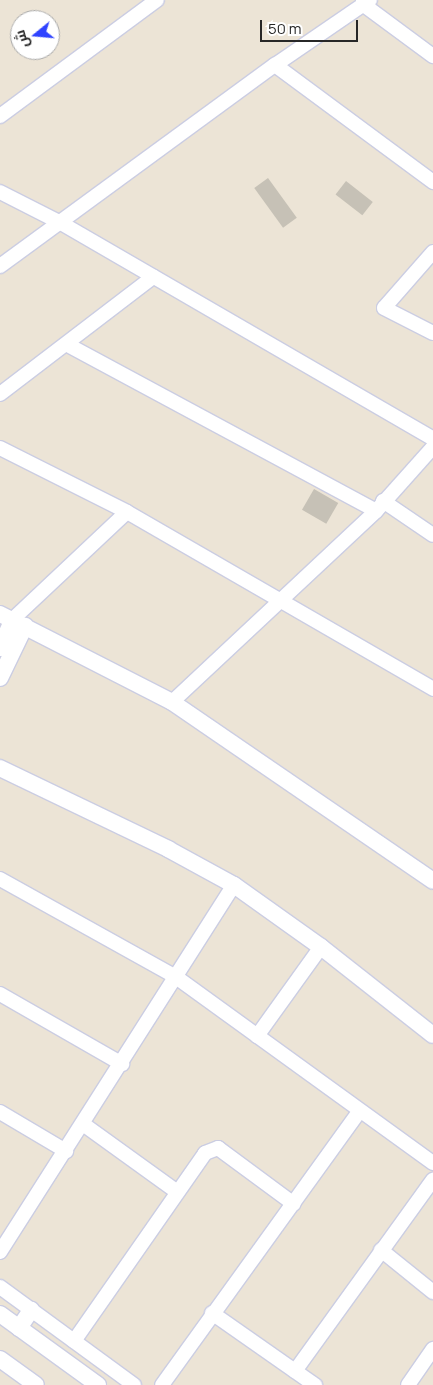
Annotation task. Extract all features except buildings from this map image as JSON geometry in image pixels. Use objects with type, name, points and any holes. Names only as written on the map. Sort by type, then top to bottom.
[{"type":"street","points":[[0,116],[158,0]]},
{"type":"street","points":[[0,266],[275,65],[366,2],[433,56]]},
{"type":"street","points":[[275,65],[433,182]]},
{"type":"street","points":[[0,192],[61,223],[433,439]]},
{"type":"street","points":[[433,252],[384,308],[433,333]]},
{"type":"street","points":[[0,394],[68,345],[153,277]]},
{"type":"street","points":[[68,345],[380,506],[433,536]]},
{"type":"street","points":[[172,702],[282,601],[380,506],[433,447]]},
{"type":"street","points":[[0,448],[127,512],[433,689]]},
{"type":"street","points":[[0,648],[13,620],[127,512]]},
{"type":"street","points":[[0,678],[13,620]]},
{"type":"street","points":[[13,620],[172,702],[433,881]]},
{"type":"street","points":[[0,768],[168,850],[234,885],[321,947],[433,1035]]},
{"type":"street","points":[[0,879],[176,977],[359,1112],[433,1163]]},
{"type":"street","points":[[0,1252],[122,1064],[234,885]]},
{"type":"street","points":[[257,1036],[321,947]]},
{"type":"street","points":[[0,994],[122,1064]]},
{"type":"street","points":[[0,1112],[66,1151]]},
{"type":"street","points":[[162,1385],[212,1313],[294,1204],[359,1112]]},
{"type":"street","points":[[83,1124],[176,1191]]},
{"type":"street","points":[[74,1341],[176,1191],[205,1153],[218,1148],[294,1204]]},
{"type":"street","points":[[295,1371],[433,1180]]},
{"type":"street","points":[[381,1250],[433,1292]]},
{"type":"street","points":[[0,1287],[134,1385]]},
{"type":"street","points":[[19,1328],[31,1310]]},
{"type":"street","points":[[212,1313],[315,1385]]},
{"type":"street","points":[[0,1314],[98,1385]]},
{"type":"street","points":[[408,1385],[433,1349]]},
{"type":"street","points":[[0,1359],[36,1385]]}]
